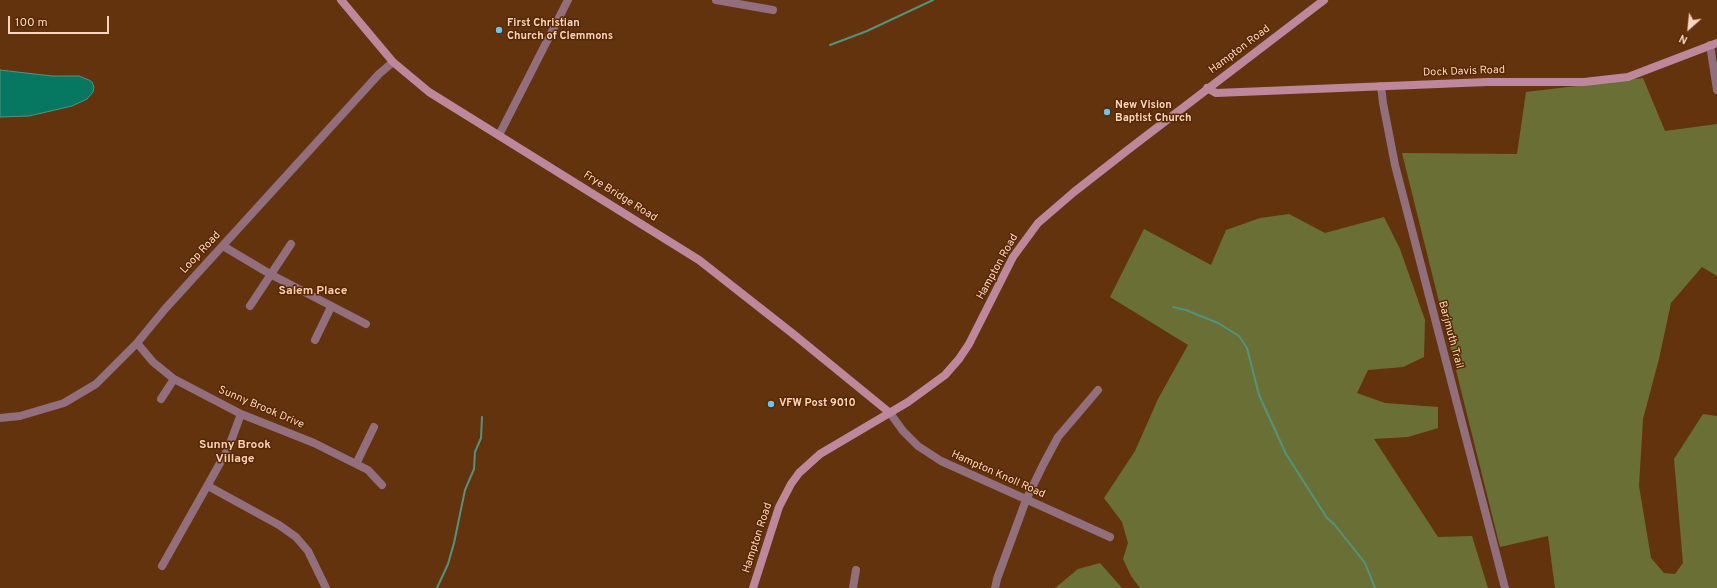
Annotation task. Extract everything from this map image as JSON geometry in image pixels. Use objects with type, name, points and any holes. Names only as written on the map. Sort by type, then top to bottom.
[{"type":"street","name":"Frye Bridge Road","points":[[341,0],[394,62],[429,92],[699,260],[890,413]]},
{"type":"street","points":[[499,135],[568,0]]},
{"type":"street","points":[[722,0],[773,10]]},
{"type":"street","name":"Hampton Road","points":[[753,588],[779,506],[799,473],[820,454],[890,413],[928,388],[944,375],[959,359],[969,344],[1013,257],[1038,223],[1074,192],[1207,88],[1324,0]]},
{"type":"street","points":[[1714,44],[1717,90]]},
{"type":"street","name":"Dock Davis Road","points":[[1207,88],[1216,93],[1487,82],[1584,82],[1628,77],[1714,44]]},
{"type":"street","name":"Loop Road","points":[[0,418],[20,416],[64,403],[96,384],[137,343],[165,309],[379,74],[394,62]]},
{"type":"street","name":"Barjmuth Trail","points":[[1381,86],[1395,165],[1505,588]]},
{"type":"street","points":[[250,306],[291,244]]},
{"type":"street","points":[[223,246],[270,274],[366,324]]},
{"type":"street","points":[[315,340],[331,307]]},
{"type":"street","name":"Sunny Brook Drive","points":[[137,343],[153,362],[174,379],[241,414],[307,440],[368,470],[382,484]]},
{"type":"street","points":[[161,399],[174,379]]},
{"type":"street","points":[[995,588],[1026,500],[1058,436],[1098,390]]},
{"type":"street","name":"Hampton Knoll Road","points":[[890,413],[903,431],[918,446],[941,461],[1110,537]]},
{"type":"street","points":[[162,566],[228,449],[241,414]]},
{"type":"street","points":[[356,464],[374,427]]},
{"type":"street","points":[[208,486],[279,525],[296,537],[308,551],[326,588]]},
{"type":"street","points":[[853,588],[856,570]]},
{"type":"green space","points":[[1643,78],[1665,131],[1717,124],[1717,276],[1702,267],[1671,303],[1659,359],[1643,419],[1639,486],[1651,558],[1664,573],[1675,574],[1683,563],[1674,459],[1703,414],[1717,416],[1717,588],[1555,588],[1548,536],[1500,547],[1402,153],[1517,154],[1526,92]]},
{"type":"green space","points":[[1289,214],[1325,233],[1384,217],[1400,249],[1425,320],[1424,357],[1403,367],[1368,370],[1357,393],[1385,403],[1438,407],[1438,428],[1408,437],[1374,439],[1438,537],[1472,536],[1488,588],[1140,588],[1131,576],[1123,559],[1128,543],[1122,522],[1104,498],[1135,451],[1158,399],[1188,345],[1110,297],[1144,229],[1211,265],[1226,230],[1260,218]]},
{"type":"green space","points":[[1100,563],[1122,588],[1055,588],[1078,569]]},
{"type":"water","points":[[0,70],[52,76],[79,76],[92,82],[94,87],[93,92],[87,99],[72,106],[29,116],[0,117]]},
{"type":"waterway","points":[[830,45],[867,31],[933,0]]},
{"type":"waterway","points":[[1173,307],[1186,310],[1218,323],[1239,336],[1247,348],[1259,395],[1286,454],[1327,518],[1334,524],[1365,563],[1375,588]]},
{"type":"waterway","points":[[437,588],[448,564],[465,490],[474,469],[475,452],[481,438],[482,417]]},
{"type":"place","name":"First Christian Church of Clemmons","points":[[499,30]]},
{"type":"place","name":"New Vision Baptist Church","points":[[1107,112]]},
{"type":"place","name":"VFW Post 9010","points":[[771,404]]},
{"type":"district","name":"Salem Place","points":[[313,292]]},
{"type":"district","name":"Sunny Brook Village","points":[[235,453]]}]
